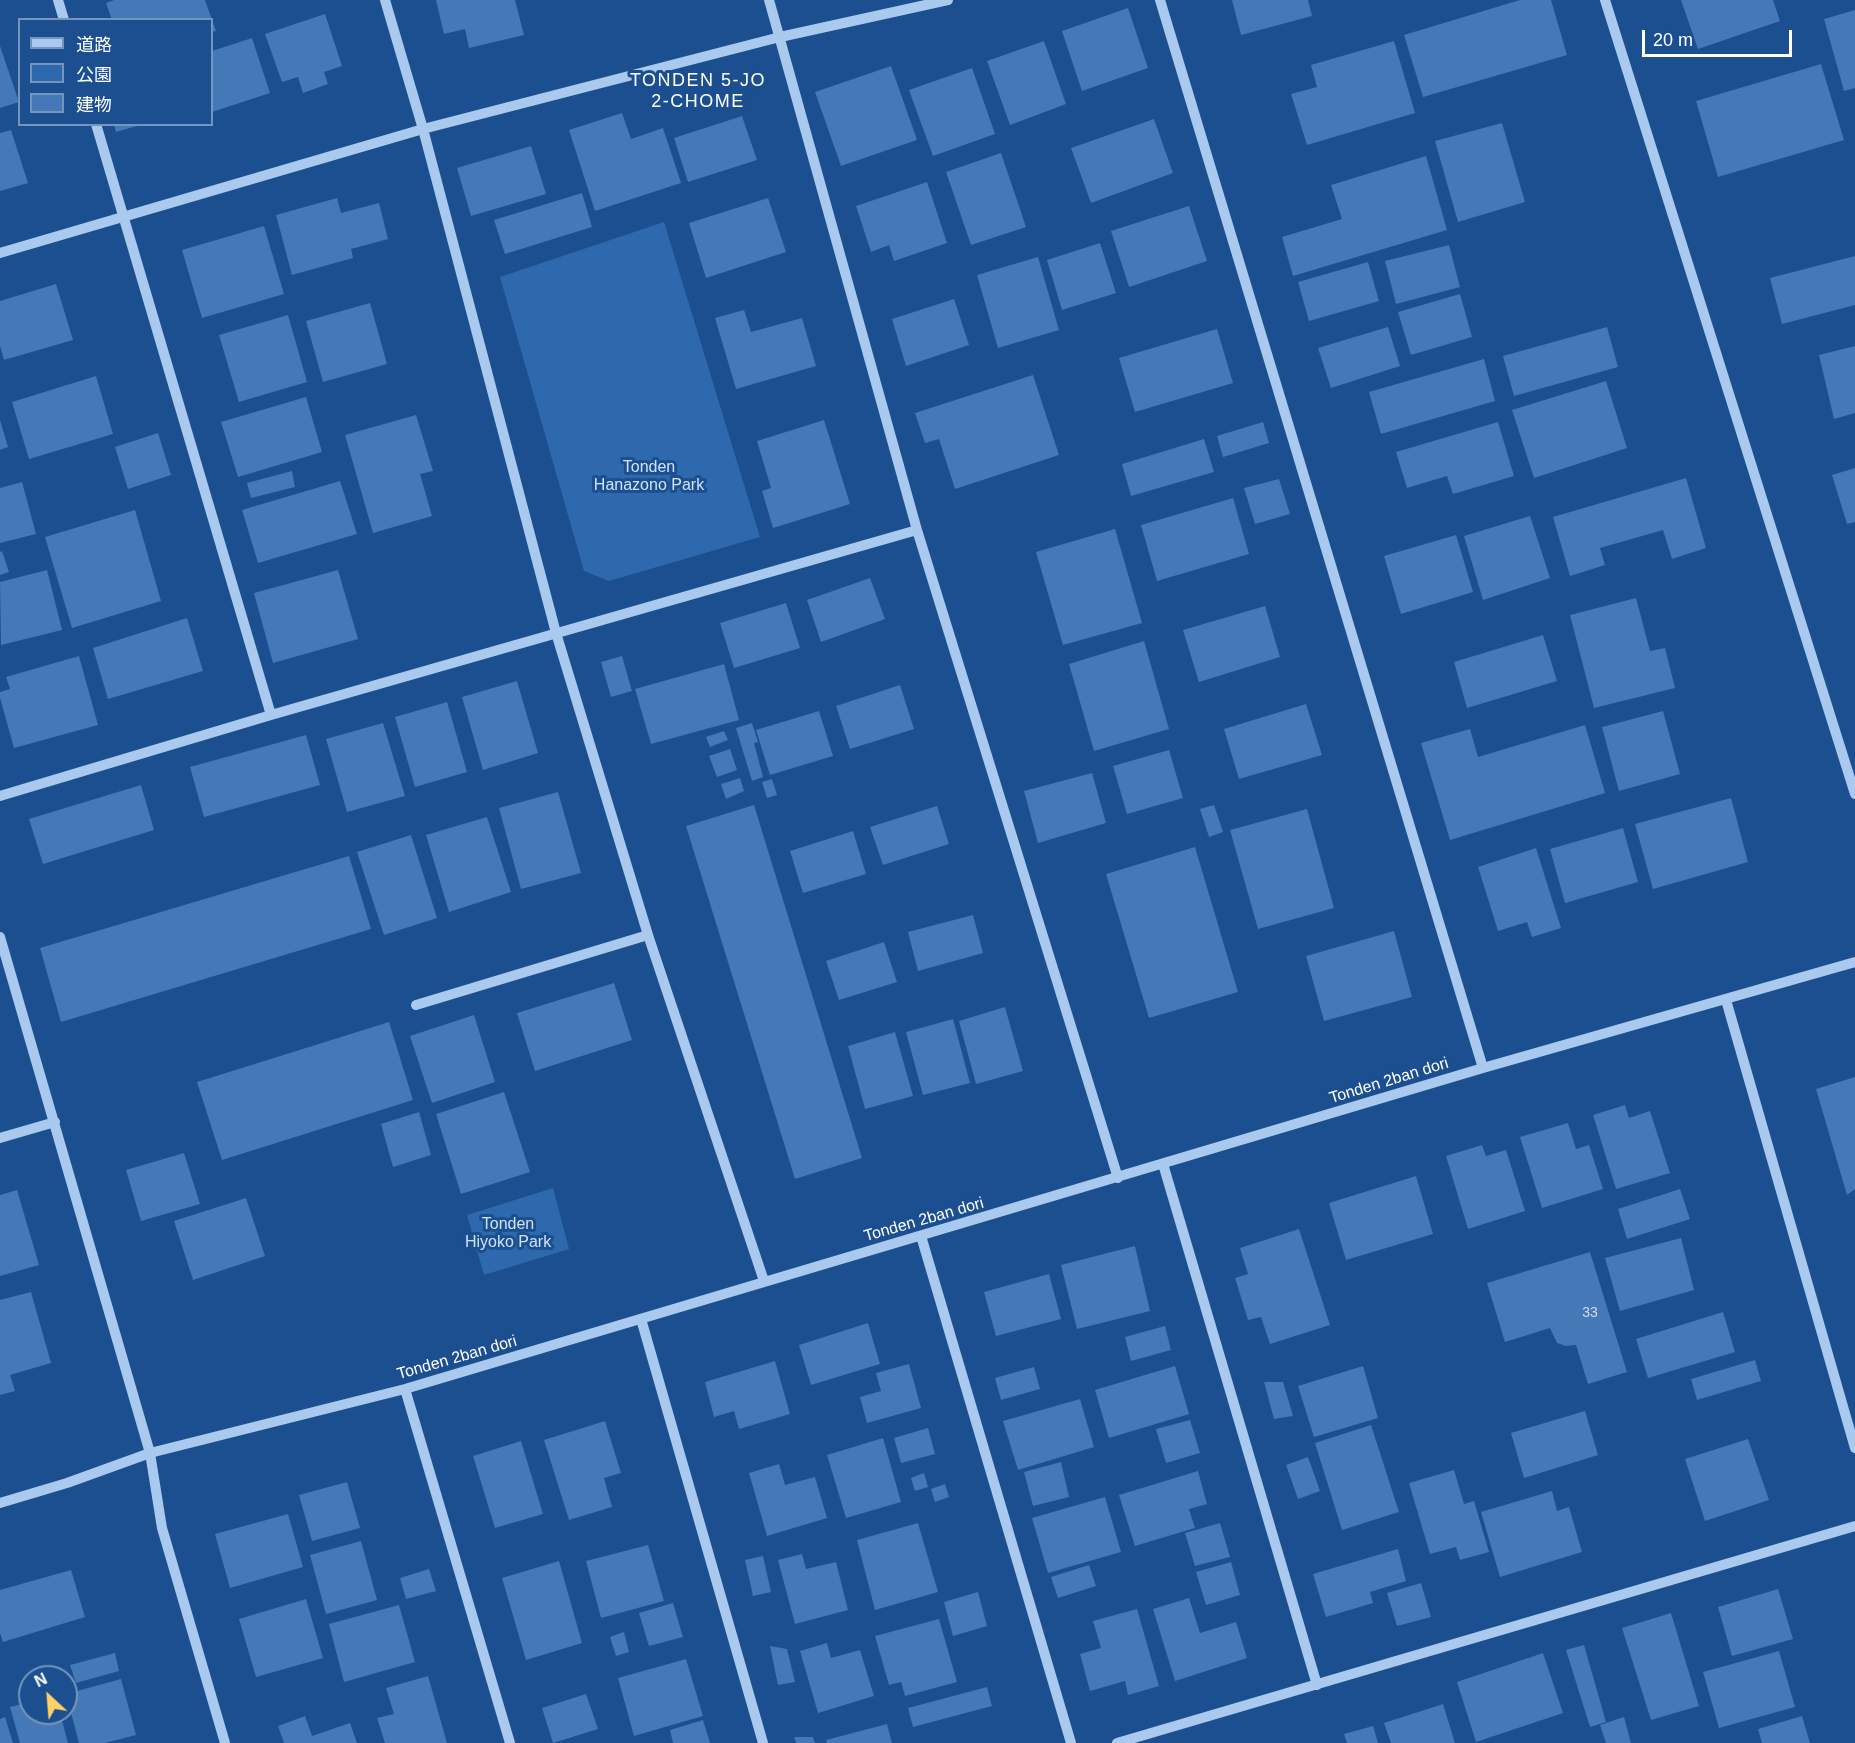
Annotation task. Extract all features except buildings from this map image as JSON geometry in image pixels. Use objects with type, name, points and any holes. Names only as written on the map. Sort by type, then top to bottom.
[{"type":"street","points":[[58,0],[63,18]]},
{"type":"street","points":[[385,0],[423,129],[556,633],[648,935],[764,1281]]},
{"type":"street","points":[[770,0],[916,531],[1118,1178]]},
{"type":"street","points":[[0,253],[423,129],[780,37],[948,0]]},
{"type":"street","points":[[1160,0],[1483,1068]]},
{"type":"street","points":[[1605,0],[1855,794]]},
{"type":"street","points":[[97,126],[271,715]]},
{"type":"street","points":[[0,796],[271,715],[916,531]]},
{"type":"street","points":[[416,1005],[648,935]]},
{"type":"street","points":[[0,937],[150,1453],[162,1528],[225,1743]]},
{"type":"street","name":"Tonden 2ban dori","points":[[0,1503],[67,1483],[150,1453],[405,1389],[1483,1068],[1855,962]]},
{"type":"street","points":[[1726,1000],[1855,1448]]},
{"type":"street","points":[[0,1138],[55,1122]]},
{"type":"street","points":[[1163,1164],[1317,1685]]},
{"type":"street","points":[[921,1236],[1071,1743]]},
{"type":"street","points":[[641,1319],[763,1743]]},
{"type":"street","points":[[405,1389],[510,1743]]},
{"type":"street","points":[[1118,1743],[1855,1526]]},
{"type":"green space","name":"Tonden Hanazono Park","points":[[664,222],[760,537],[609,581],[584,571],[500,277]]},
{"type":"green space","name":"Tonden Hiyoko Park","points":[[553,1188],[569,1249],[484,1275],[467,1215]]},
{"type":"district","name":"TONDEN 5-JO 2-CHOME","points":[[698,91]]}]
